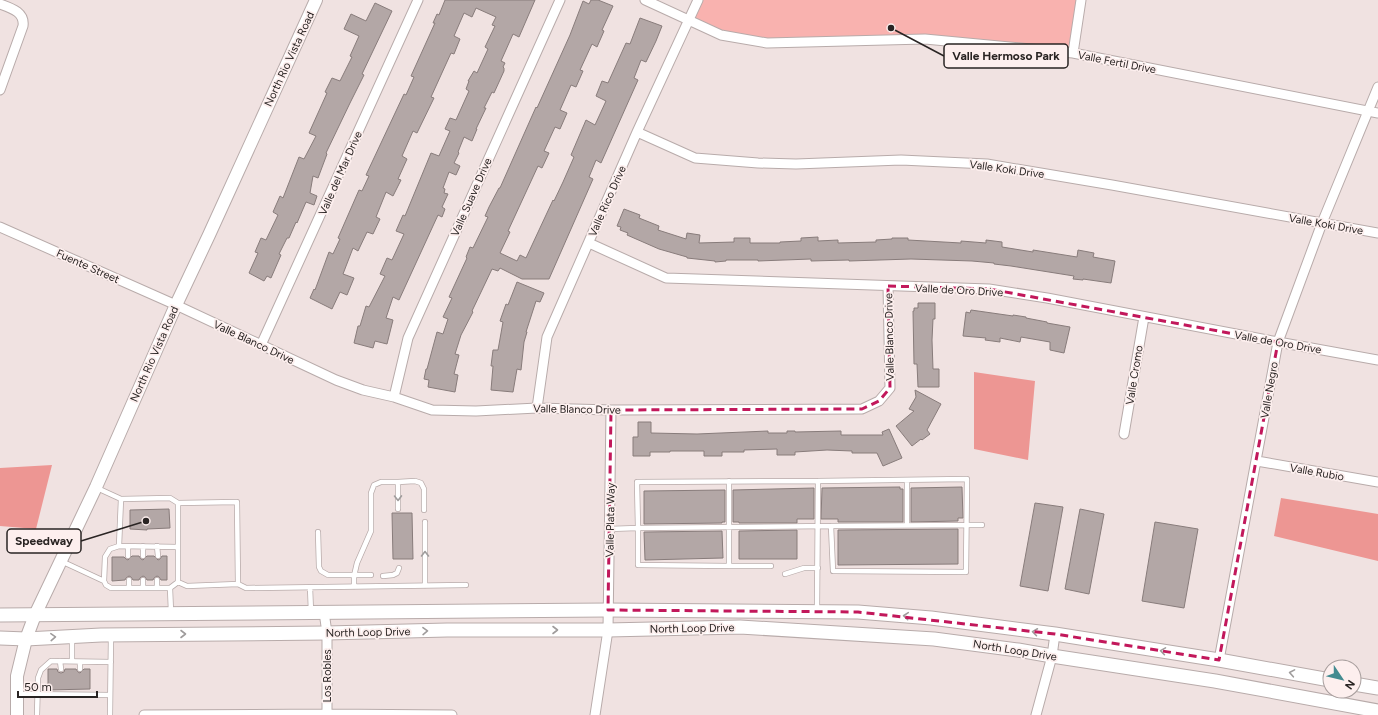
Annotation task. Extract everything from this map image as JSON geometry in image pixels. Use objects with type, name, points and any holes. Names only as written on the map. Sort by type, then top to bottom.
[{"type":"main road","name":"North Loop Drive","points":[[0,615],[608,610],[858,612],[931,618],[1055,634],[1219,660],[1322,679]]},
{"type":"main road","name":"North Loop Drive","points":[[0,638],[26,639],[111,635],[327,633],[447,630],[608,630],[740,627],[934,639],[1018,650],[1215,680],[1378,711]]},
{"type":"main road","points":[[1362,685],[1378,688]]},
{"type":"street","name":"North Rio Vista Road","points":[[17,715],[17,676],[26,639],[35,614],[96,487],[176,305],[316,0]]},
{"type":"street","name":"Valle del Mar Drive","points":[[262,345],[418,0]]},
{"type":"street","name":"Valle Suave Drive","points":[[394,397],[408,338],[560,0]]},
{"type":"street","name":"Valle Fertil Drive","points":[[645,0],[721,35],[767,43],[925,39],[1073,53],[1378,112]]},
{"type":"street","name":"Valle Rico Drive","points":[[537,408],[547,337],[637,132],[698,0]]},
{"type":"street","points":[[1073,53],[1081,0]]},
{"type":"street","points":[[0,4],[16,10],[21,15],[24,22],[0,90]]},
{"type":"street","name":"Valle Negro","points":[[1219,660],[1278,342],[1322,223],[1378,88]]},
{"type":"street","name":"Valle Koki Drive","points":[[637,132],[695,158],[758,163],[796,164],[901,160],[987,164],[1378,233]]},
{"type":"street","name":"Fuente Street","points":[[0,227],[176,305]]},
{"type":"street","name":"Valle de Oro Drive","points":[[589,244],[666,278],[989,289],[1047,298],[1378,360]]},
{"type":"street","name":"Valle Blanco Drive","points":[[176,305],[336,380],[363,390],[394,397],[432,410],[476,411],[537,408],[612,410],[862,409],[879,402],[890,388],[888,286]]},
{"type":"street","name":"Valle Cromo","points":[[1124,434],[1144,317]]},
{"type":"street","name":"Valle Plata Way","points":[[595,715],[608,630],[612,410]]},
{"type":"street","name":"Valle Rubio","points":[[1257,461],[1378,482]]},
{"type":"street","name":"Los Robles","points":[[324,612],[327,633],[327,714]]},
{"type":"street","points":[[1036,715],[1052,656],[1055,634]]},
{"type":"street","points":[[144,715],[452,715]]},
{"type":"lane","points":[[907,480],[907,525]]},
{"type":"lane","points":[[771,566],[638,565],[637,482],[967,480],[966,572],[833,570],[831,526]]},
{"type":"lane","points":[[354,587],[354,576],[357,563],[371,531],[371,493],[374,485],[381,482],[415,481],[421,484],[424,488],[424,510]]},
{"type":"lane","points":[[729,481],[729,566]]},
{"type":"lane","points":[[817,611],[818,481]]},
{"type":"lane","points":[[398,482],[398,509]]},
{"type":"lane","points":[[96,487],[121,499],[170,498],[178,504],[237,502],[238,584]]},
{"type":"lane","points":[[119,546],[121,499]]},
{"type":"lane","points":[[178,504],[178,582]]},
{"type":"lane","points":[[425,522],[425,586]]},
{"type":"lane","points":[[609,529],[982,525]]},
{"type":"lane","points":[[318,532],[319,566],[321,571],[328,575],[371,575]]},
{"type":"lane","points":[[104,581],[105,557],[110,549],[119,546],[178,547]]},
{"type":"lane","points":[[128,546],[128,556]]},
{"type":"lane","points":[[143,546],[143,556]]},
{"type":"lane","points":[[158,546],[158,556]]},
{"type":"lane","points":[[60,561],[104,581],[111,588],[170,588],[178,582]]},
{"type":"lane","points":[[383,576],[397,573],[399,568]]},
{"type":"lane","points":[[785,574],[804,568],[818,568]]},
{"type":"lane","points":[[129,580],[129,588]]},
{"type":"lane","points":[[143,580],[143,588]]},
{"type":"lane","points":[[157,580],[157,588]]},
{"type":"lane","points":[[178,582],[187,586],[238,584],[246,588],[466,585]]},
{"type":"lane","points":[[310,587],[311,612]]},
{"type":"lane","points":[[170,588],[171,613]]},
{"type":"lane","points":[[110,715],[111,635]]},
{"type":"lane","points":[[72,636],[72,661]]},
{"type":"lane","points":[[37,715],[38,678],[41,670],[51,661],[111,662]]},
{"type":"lane","points":[[60,661],[60,669]]},
{"type":"lane","points":[[80,662],[80,669]]},
{"type":"lane","points":[[17,694],[79,692],[110,695]]},
{"type":"highlighted area","points":[[888,286],[989,289],[1278,342],[1219,660],[1055,634],[858,612],[608,610],[611,410],[862,409],[879,401],[890,388]]},
{"type":"shaded area","points":[[698,0],[1081,0],[1073,53],[925,39],[767,43],[721,35],[689,21]]},
{"type":"shaded area","points":[[974,372],[1035,381],[1028,460],[974,449]]},
{"type":"shaded area","points":[[52,465],[36,529],[0,526],[0,468]]},
{"type":"shaded area","points":[[1281,498],[1378,514],[1378,561],[1274,536]]},
{"type":"building","points":[[445,0],[535,0],[519,37],[513,34],[501,61],[505,63],[503,67],[504,71],[494,93],[492,92],[484,108],[486,108],[472,141],[464,137],[454,163],[460,166],[456,175],[449,172],[443,188],[445,189],[444,193],[448,194],[442,207],[445,209],[442,217],[438,215],[399,300],[393,297],[386,318],[393,320],[387,344],[375,341],[373,348],[354,343],[358,326],[360,326],[366,306],[369,307],[385,276],[380,274],[387,258],[392,260],[404,234],[396,231],[403,215],[405,216],[431,153],[439,156],[450,131],[445,129],[450,118],[456,120],[469,91],[466,89],[468,81],[474,71],[477,73],[488,49],[485,47],[495,26],[492,25],[496,17],[476,8],[472,17],[464,13],[454,36],[460,39],[454,54],[451,53],[431,97],[434,98],[417,133],[413,131],[402,156],[407,159],[398,179],[401,180],[393,196],[386,192],[376,217],[380,219],[373,234],[367,232],[358,251],[353,248],[343,274],[354,278],[347,295],[340,292],[332,309],[310,298],[314,289],[315,290],[329,252],[333,254],[340,239],[338,238],[359,190],[362,191],[369,176],[366,175],[404,94],[406,95],[414,77],[411,76],[435,23],[433,23],[437,14],[439,15]]},
{"type":"building","points":[[591,0],[598,0],[613,6],[602,30],[604,31],[597,47],[592,44],[580,70],[583,71],[576,87],[571,85],[560,110],[567,113],[560,129],[555,127],[544,151],[549,153],[542,168],[538,166],[508,231],[510,232],[500,253],[517,261],[520,255],[526,258],[574,157],[571,155],[586,120],[595,125],[606,101],[596,96],[602,81],[608,83],[626,43],[630,44],[640,18],[662,26],[656,41],[646,62],[641,60],[634,78],[638,80],[601,163],[596,160],[589,177],[593,179],[549,279],[522,279],[500,268],[498,271],[492,269],[461,335],[455,354],[459,355],[454,374],[458,375],[455,392],[428,387],[429,380],[424,379],[437,332],[443,334],[448,319],[443,317],[452,298],[449,297],[467,258],[466,257],[470,247],[473,248],[488,217],[485,216],[500,188],[536,107],[537,108],[570,35],[583,1],[589,4]]},
{"type":"building","points":[[375,3],[392,11],[362,74],[364,75],[326,153],[327,154],[318,178],[313,176],[310,193],[317,196],[314,205],[306,202],[297,223],[296,222],[289,238],[287,238],[279,254],[281,255],[271,278],[267,276],[264,281],[249,273],[258,253],[255,252],[261,238],[266,240],[278,215],[273,212],[280,196],[283,198],[299,157],[304,159],[316,136],[309,133],[327,93],[325,92],[332,78],[340,81],[352,57],[350,56],[359,36],[344,29],[351,14],[366,21]]},
{"type":"building","points":[[624,209],[640,215],[639,218],[659,226],[658,230],[686,239],[687,233],[700,235],[699,243],[734,242],[734,238],[750,238],[750,243],[780,243],[801,241],[801,238],[818,237],[818,241],[838,240],[838,243],[876,242],[876,240],[892,238],[961,243],[961,241],[986,243],[986,240],[1002,242],[1002,247],[1077,257],[1078,250],[1094,253],[1093,257],[1115,261],[1111,283],[1073,279],[1074,276],[994,263],[972,261],[911,259],[811,261],[811,259],[758,261],[726,260],[715,262],[687,258],[659,249],[627,235],[628,233],[620,230],[621,227],[617,226]]},
{"type":"building","points":[[517,282],[544,293],[540,302],[536,301],[526,332],[521,370],[517,369],[513,392],[491,390],[493,350],[498,350],[503,322],[500,321],[506,304],[508,305]]},
{"type":"building","points":[[918,303],[935,303],[935,319],[933,319],[932,340],[933,369],[939,369],[939,387],[918,387],[917,364],[914,364],[913,311],[914,308],[918,308]]},
{"type":"building","points":[[971,310],[1026,317],[1070,327],[1064,353],[1050,350],[1050,342],[1021,337],[1020,342],[1000,338],[1000,342],[985,340],[986,338],[963,336],[966,312],[970,313]]},
{"type":"building","points":[[915,390],[941,404],[927,430],[930,434],[912,446],[896,426],[914,411],[909,409],[916,397]]},
{"type":"building","points":[[638,422],[651,422],[651,433],[697,434],[768,431],[768,433],[787,433],[787,431],[841,431],[841,435],[883,435],[882,432],[889,429],[902,458],[883,466],[877,453],[852,453],[852,451],[827,450],[795,452],[795,455],[777,455],[777,449],[722,452],[722,456],[704,456],[704,451],[670,451],[650,452],[650,456],[633,456],[633,437],[638,437]]},
{"type":"building","points":[[900,487],[900,489],[903,489],[903,522],[838,522],[838,519],[821,519],[822,488]]},
{"type":"building","points":[[962,487],[963,518],[958,518],[958,521],[911,522],[911,488]]},
{"type":"building","points":[[814,488],[814,519],[797,519],[797,523],[733,522],[733,490]]},
{"type":"building","points":[[725,490],[725,522],[644,524],[644,491]]},
{"type":"building","points":[[1035,503],[1063,507],[1048,591],[1020,586]]},
{"type":"building","points":[[169,509],[170,528],[147,530],[130,529],[130,510]]},
{"type":"building","points":[[1080,509],[1104,514],[1089,594],[1065,589]]},
{"type":"building","points":[[392,513],[412,513],[413,559],[393,559]]},
{"type":"building","points":[[1155,522],[1198,529],[1184,608],[1142,601]]},
{"type":"building","points":[[958,529],[958,564],[838,565],[838,530]]},
{"type":"building","points":[[797,530],[797,559],[739,559],[739,531]]},
{"type":"building","points":[[722,531],[723,558],[645,560],[644,532]]},
{"type":"building","points":[[132,556],[139,556],[143,560],[147,556],[154,556],[158,560],[162,556],[167,556],[167,580],[161,580],[157,576],[153,580],[147,580],[143,576],[139,580],[133,580],[129,576],[125,580],[112,581],[112,557],[124,557],[128,560]]},
{"type":"building","points":[[48,669],[57,669],[58,672],[61,673],[64,672],[65,669],[76,669],[80,673],[84,669],[90,669],[90,689],[48,690]]},
{"type":"place","name":"Valle Hermoso Park","points":[[891,28]]},
{"type":"place","name":"Speedway","points":[[146,521]]}]
